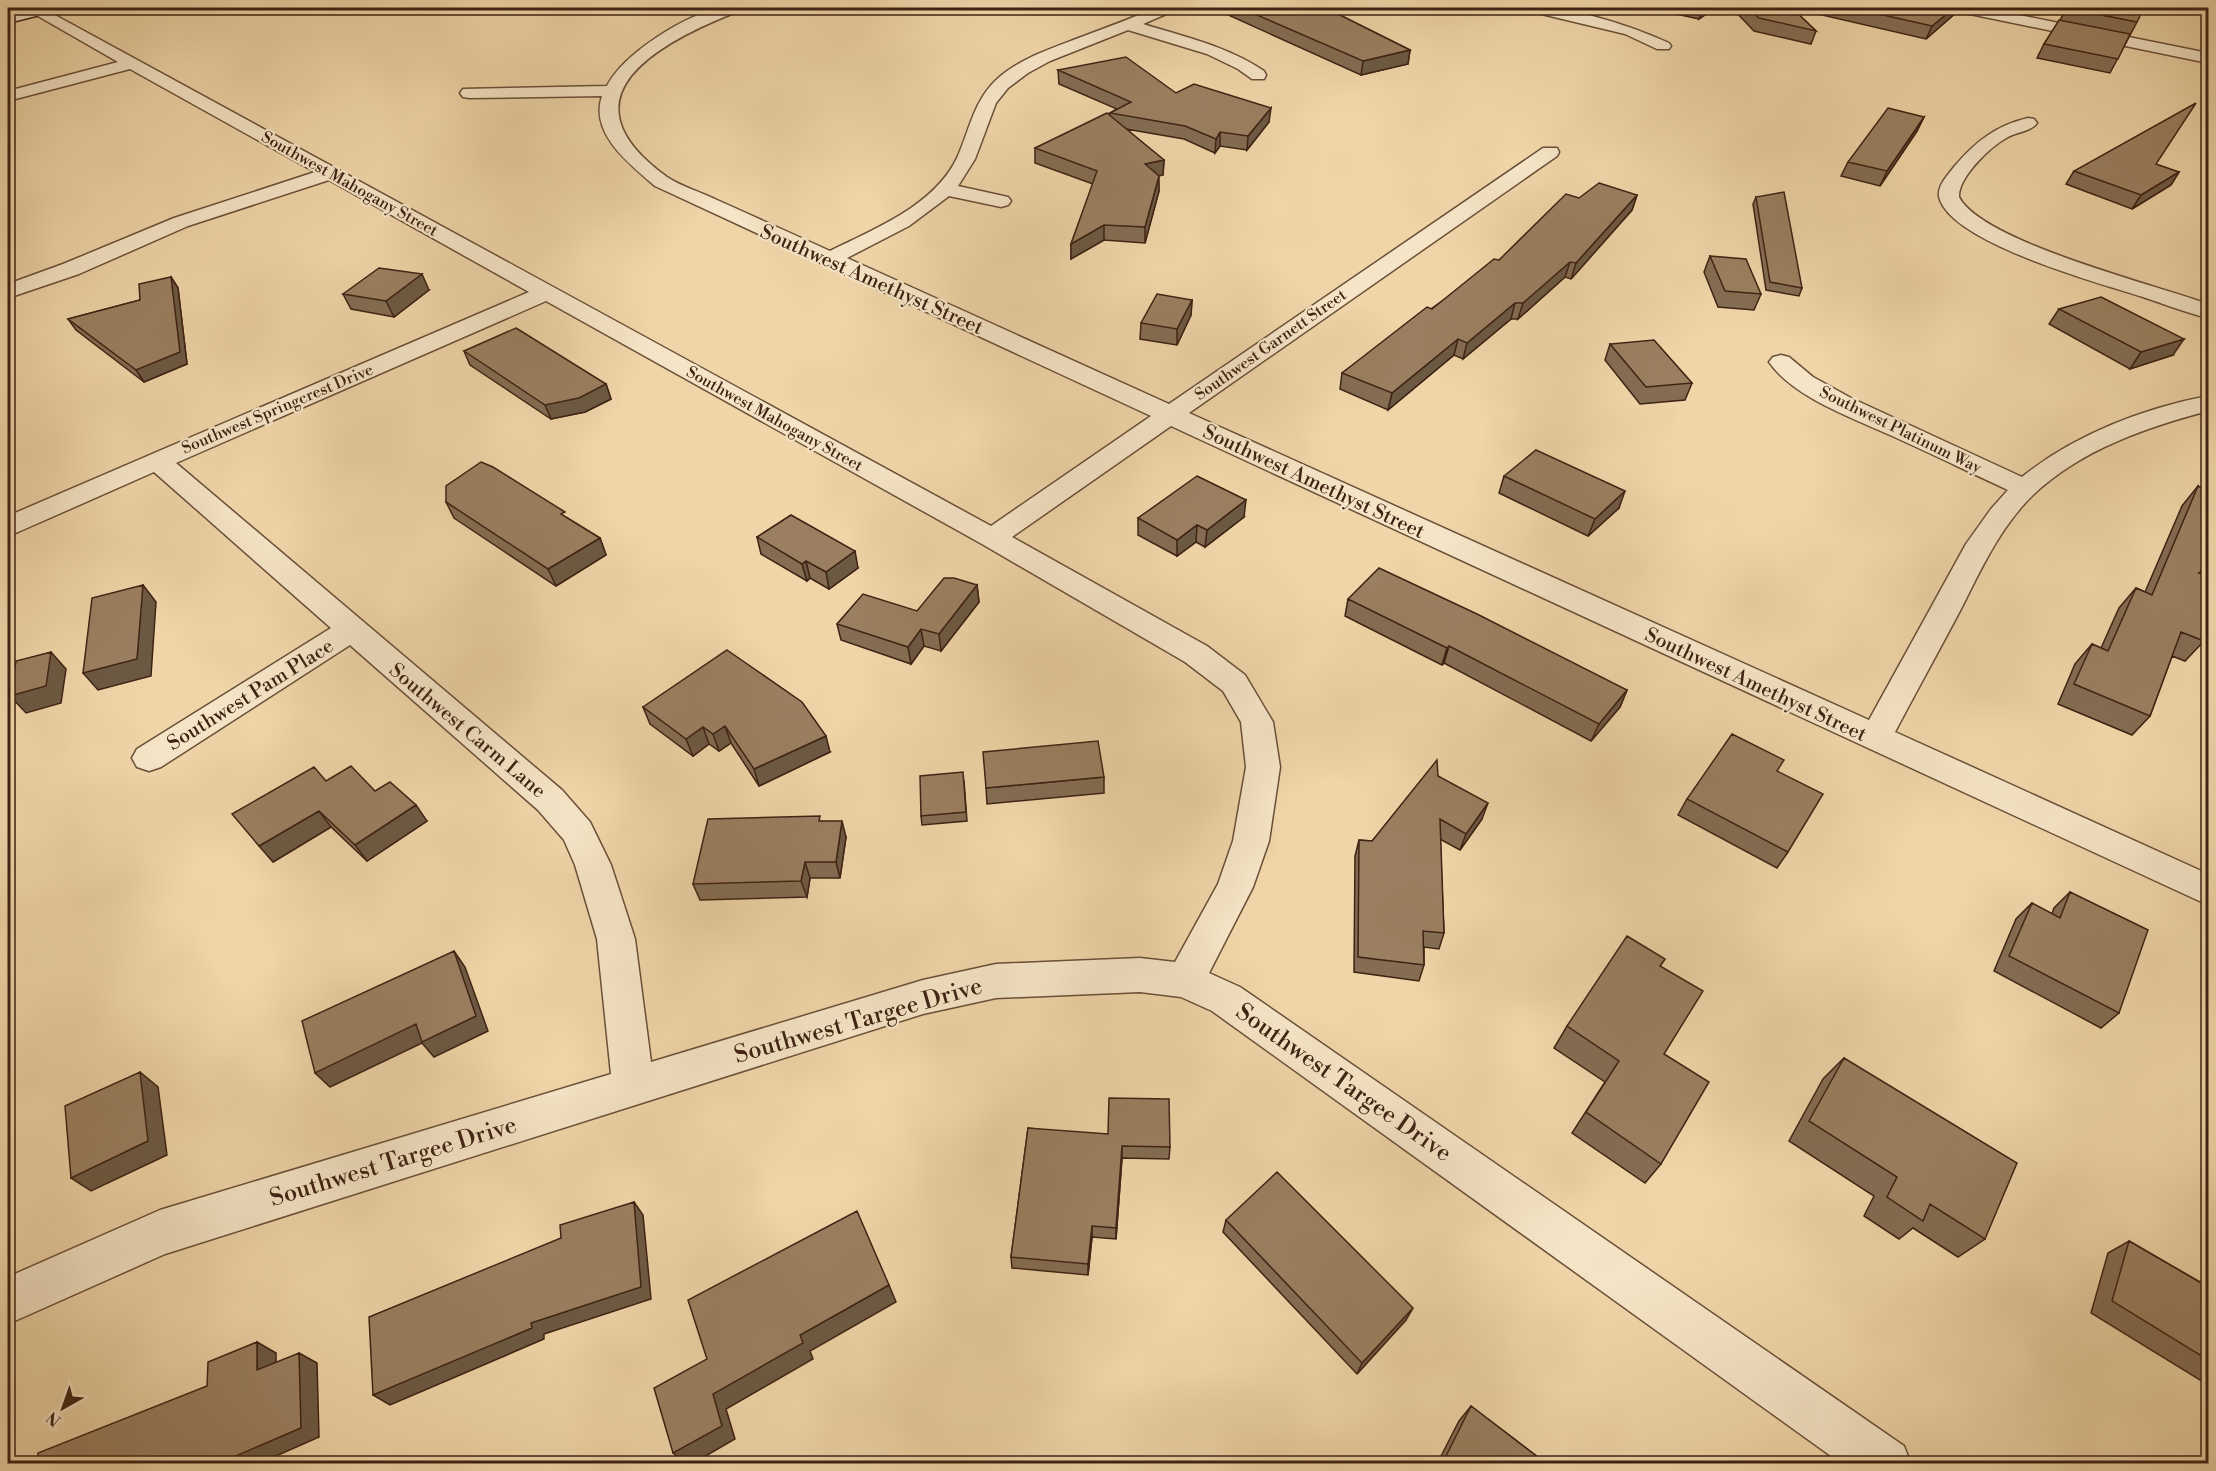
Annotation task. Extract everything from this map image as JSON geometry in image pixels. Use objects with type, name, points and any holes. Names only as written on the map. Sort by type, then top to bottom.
[{"type":"street","points":[[470,93],[610,91],[640,55],[692,24],[734,8]]},
{"type":"street","points":[[829,259],[888,229],[914,213],[945,189],[961,169],[989,98],[1002,84],[1039,60],[1168,8]]},
{"type":"street","points":[[1534,8],[1630,31],[1663,46]]},
{"type":"street","points":[[1965,8],[2208,58]]},
{"type":"street","points":[[8,18],[40,9]]},
{"type":"street","name":"Southwest Mahogany Street","points":[[40,9],[133,63],[992,538],[1196,654],[1234,683],[1257,722],[1263,767],[1251,841],[1235,887],[1185,980]]},
{"type":"street","points":[[1128,25],[1223,55],[1244,64],[1258,75]]},
{"type":"street","points":[[8,96],[133,63]]},
{"type":"street","name":"Southwest Amethyst Street","points":[[610,91],[608,109],[610,127],[621,148],[639,167],[692,198],[2208,890]]},
{"type":"street","points":[[2028,123],[2006,129],[1987,140],[1954,179],[1948,189],[1950,202],[1964,218],[1988,234],[2023,249],[2208,311]]},
{"type":"street","name":"Southwest Garnett Street","points":[[992,538],[1550,152]]},
{"type":"street","points":[[8,291],[71,269],[181,222],[332,173]]},
{"type":"street","points":[[945,189],[1001,201]]},
{"type":"street","name":"Southwest Springcrest Drive","points":[[8,526],[547,292]]},
{"type":"street","name":"Southwest Platinum Way","points":[[1782,362],[1804,382],[1842,403],[2025,488]]},
{"type":"street","points":[[1875,738],[1987,531],[2025,488],[2065,460],[2110,436],[2172,412],[2208,403]]},
{"type":"street","name":"Southwest Carm Lane","points":[[156,460],[550,800],[578,832],[593,865],[615,939],[633,1087]]},
{"type":"street","name":"Southwest Pam Place","points":[[149,758],[351,630]]},
{"type":"street","name":"Southwest Targee Drive","points":[[8,1301],[160,1233],[923,996],[996,981],[1140,975],[1185,980],[1226,999],[1886,1464]]},
{"type":"building","points":[[1241,8],[1326,8],[1410,50],[1363,61]]},
{"type":"building","points":[[1748,8],[1792,8],[1816,31],[1759,18]]},
{"type":"building","points":[[1852,8],[1954,8],[1932,26]]},
{"type":"building","points":[[2067,8],[2144,8],[2137,22]]},
{"type":"building","points":[[2059,20],[2130,34],[2118,59],[2044,44]]},
{"type":"building","points":[[1126,57],[1176,93],[1194,84],[1271,108],[1248,136],[1220,132],[1216,139],[1185,126],[1110,113],[1131,102],[1058,70]]},
{"type":"building","points":[[2196,103],[2156,164],[2179,172],[2141,195],[2074,171]]},
{"type":"building","points":[[1888,108],[1924,117],[1887,171],[1848,162]]},
{"type":"building","points":[[1107,113],[1164,160],[1145,164],[1159,176],[1145,227],[1104,225],[1071,244],[1097,171],[1035,148]]},
{"type":"building","points":[[1599,183],[1637,195],[1576,263],[1570,262],[1523,303],[1515,303],[1467,343],[1458,339],[1392,393],[1342,373],[1427,307],[1432,309],[1494,259],[1499,260],[1566,194],[1579,198]]},
{"type":"building","points":[[1784,192],[1802,288],[1770,282],[1756,197]]},
{"type":"building","points":[[1710,256],[1746,259],[1761,294],[1725,291]]},
{"type":"building","points":[[379,268],[422,274],[386,301],[343,294]]},
{"type":"building","points":[[171,277],[180,352],[136,370],[68,319],[140,300],[139,284]]},
{"type":"building","points":[[1157,294],[1192,300],[1177,329],[1141,323]]},
{"type":"building","points":[[2101,297],[2184,339],[2141,352],[2059,309]]},
{"type":"building","points":[[516,328],[606,384],[579,398],[545,405],[464,351]]},
{"type":"building","points":[[1654,340],[1692,383],[1646,387],[1610,344]]},
{"type":"building","points":[[1536,450],[1625,491],[1595,519],[1504,476]]},
{"type":"building","points":[[481,462],[493,467],[565,512],[561,514],[600,538],[548,569],[446,502],[446,486]]},
{"type":"building","points":[[1197,476],[1246,500],[1207,530],[1197,525],[1177,540],[1138,518]]},
{"type":"building","points":[[2198,486],[2205,490],[2208,487],[2208,566],[2199,573],[2208,576],[2208,629],[2204,641],[2181,632],[2150,716],[2074,684],[2092,644],[2108,651],[2136,588],[2152,595]]},
{"type":"building","points":[[791,515],[855,551],[826,572],[806,561],[802,564],[757,537]]},
{"type":"building","points":[[1379,568],[1477,614],[1627,690],[1599,724],[1449,646],[1447,648],[1348,599]]},
{"type":"building","points":[[944,578],[954,578],[977,585],[939,634],[921,629],[908,647],[837,624],[863,594],[917,611]]},
{"type":"building","points":[[143,585],[137,659],[83,673],[92,598]]},
{"type":"building","points":[[727,650],[802,702],[826,736],[754,769],[725,726],[713,734],[703,727],[686,739],[643,707]]},
{"type":"building","points":[[51,652],[46,686],[10,696],[16,661]]},
{"type":"building","points":[[1732,734],[1784,760],[1777,771],[1823,794],[1788,852],[1687,799]]},
{"type":"building","points":[[1098,741],[1104,777],[986,788],[983,752]]},
{"type":"building","points":[[1437,760],[1438,776],[1488,803],[1466,834],[1440,819],[1444,933],[1423,931],[1424,965],[1358,957],[1359,840],[1372,841]]},
{"type":"building","points":[[351,766],[375,791],[390,782],[416,805],[355,845],[319,811],[259,846],[232,814],[314,767],[326,781]]},
{"type":"building","points":[[963,772],[966,812],[921,816],[920,776]]},
{"type":"building","points":[[820,816],[819,821],[842,821],[836,862],[805,862],[801,881],[693,884],[708,819]]},
{"type":"building","points":[[2070,892],[2148,930],[2119,1013],[2009,956],[2032,903],[2060,918]]},
{"type":"building","points":[[1627,936],[1665,959],[1660,966],[1703,991],[1664,1054],[1709,1082],[1661,1164],[1586,1112],[1619,1061],[1567,1026]]},
{"type":"building","points":[[454,951],[476,1016],[422,1042],[416,1024],[315,1073],[302,1021]]},
{"type":"building","points":[[1844,1058],[2017,1163],[1985,1239],[1930,1204],[1923,1221],[1887,1197],[1897,1177],[1809,1121]]},
{"type":"building","points":[[140,1072],[148,1141],[71,1178],[65,1106]]},
{"type":"building","points":[[1109,1098],[1169,1099],[1170,1147],[1122,1146],[1116,1228],[1092,1226],[1088,1264],[1011,1257],[1028,1128],[1108,1134]]},
{"type":"building","points":[[1277,1172],[1413,1308],[1362,1363],[1226,1220]]},
{"type":"building","points":[[634,1202],[641,1287],[531,1323],[532,1328],[373,1395],[369,1317],[561,1238],[560,1225]]},
{"type":"building","points":[[857,1211],[889,1285],[800,1335],[803,1343],[713,1394],[722,1426],[673,1453],[654,1388],[707,1359],[688,1300]]},
{"type":"building","points":[[2129,1241],[2208,1287],[2208,1360],[2112,1301]]},
{"type":"building","points":[[257,1342],[257,1370],[299,1353],[301,1428],[217,1464],[37,1464],[38,1453],[207,1386],[208,1362]]},
{"type":"building","points":[[1471,1406],[1547,1464],[1442,1464]]}]
